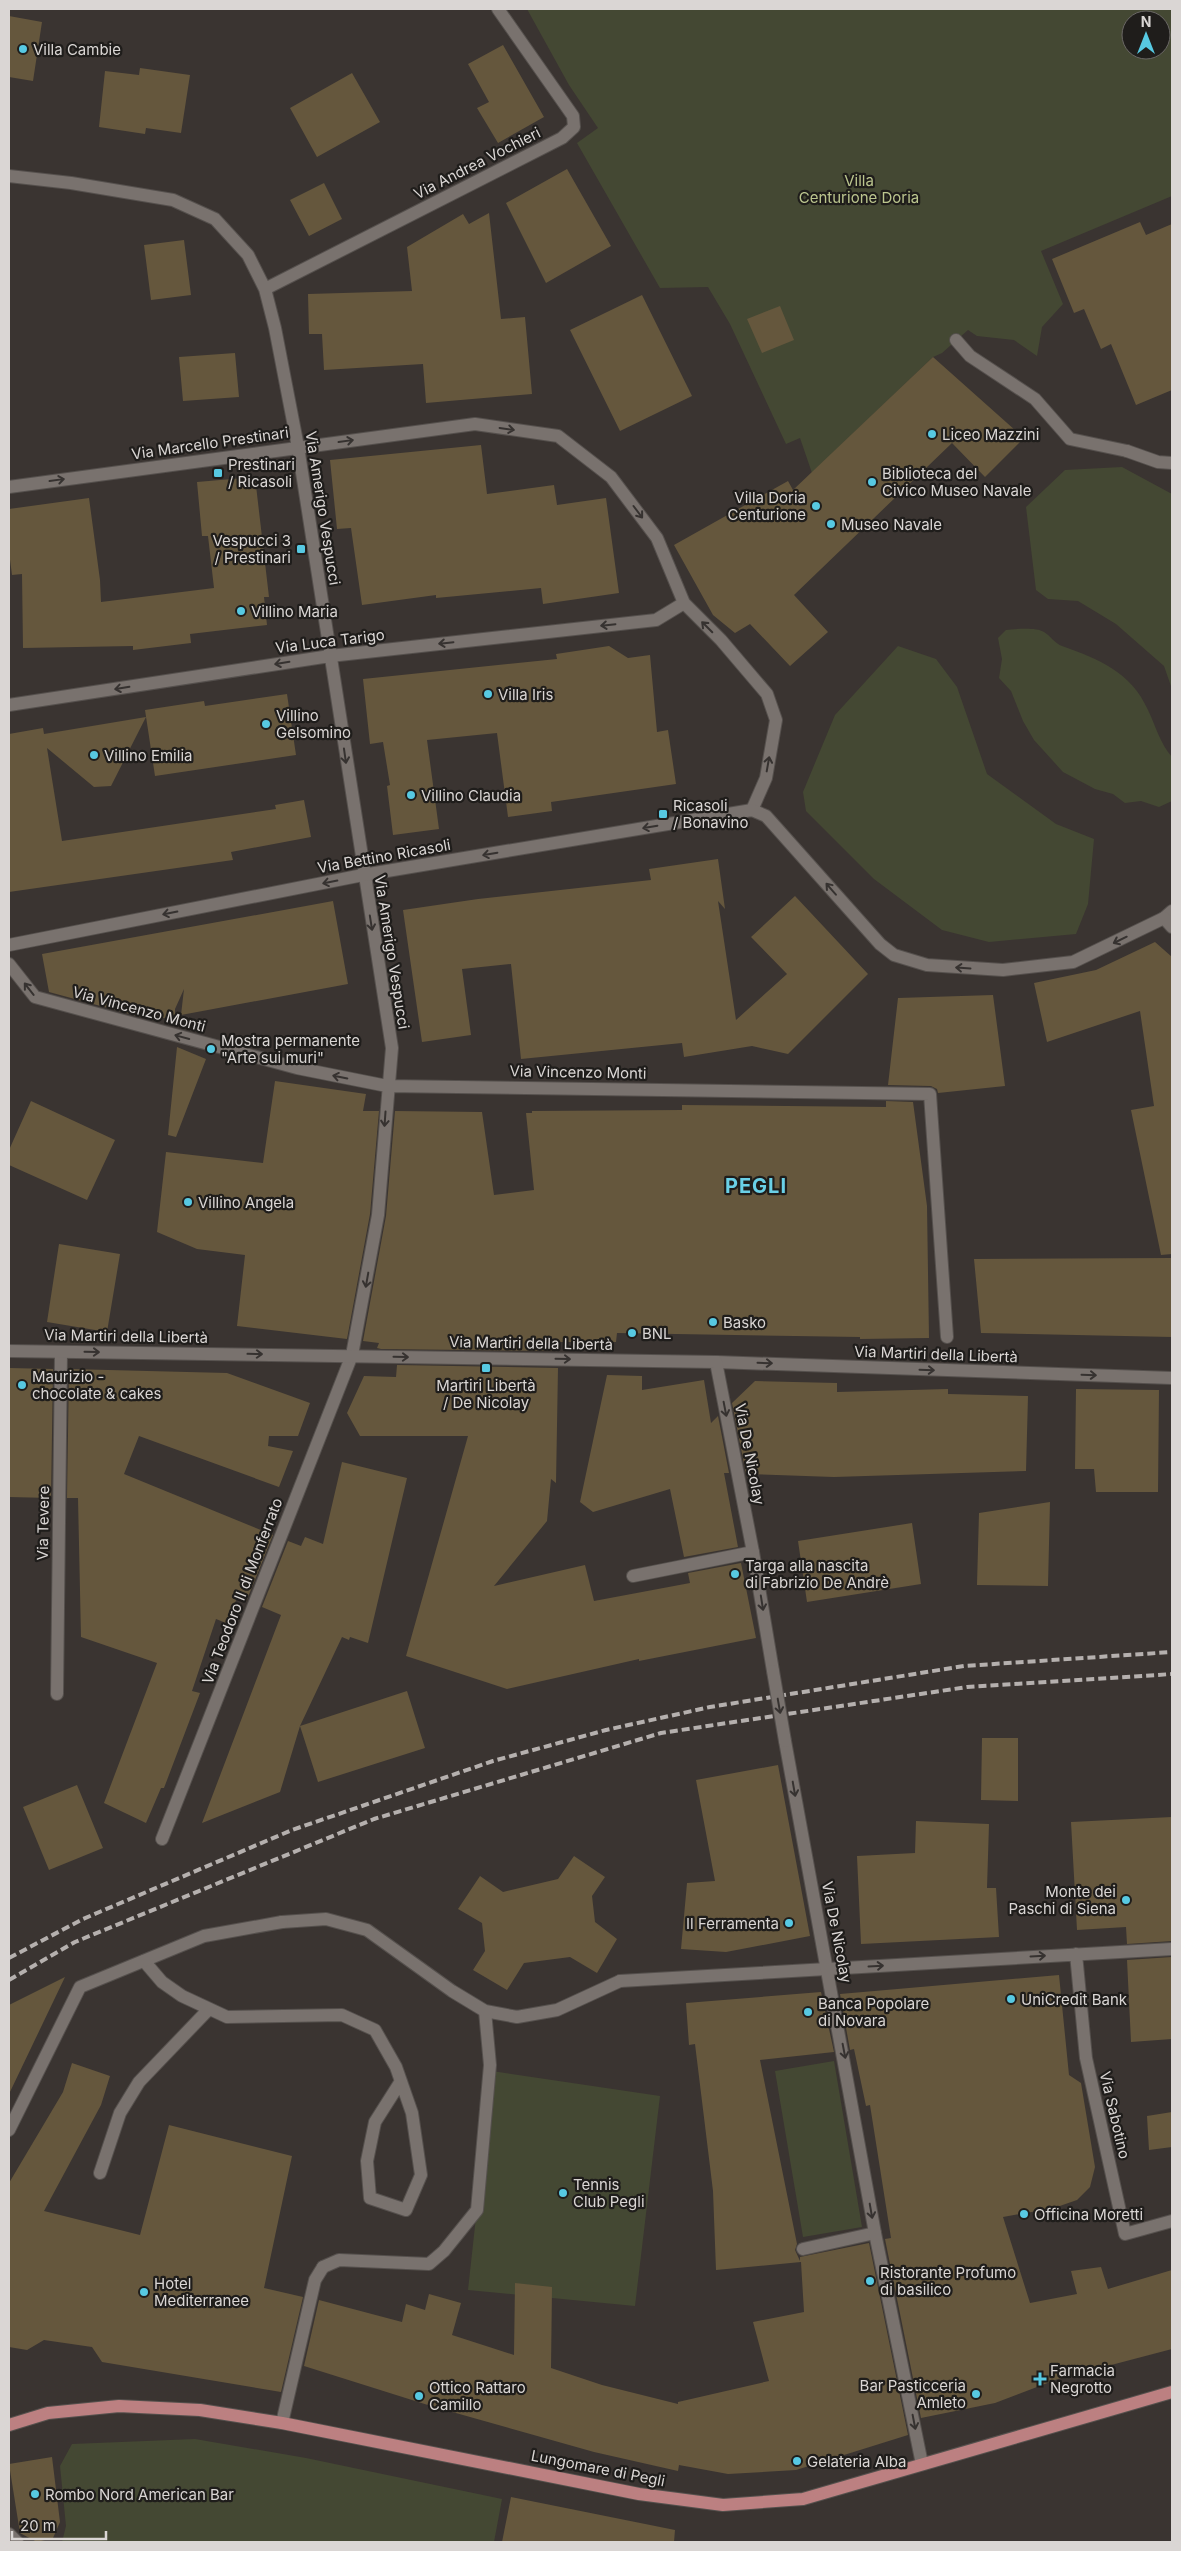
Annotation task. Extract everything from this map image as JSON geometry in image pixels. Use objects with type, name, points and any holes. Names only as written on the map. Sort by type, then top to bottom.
[{"type":"main road","name":"Lungomare di Pegli","points":[[9,2424],[48,2413],[119,2406],[200,2410],[282,2423],[639,2494],[723,2505],[803,2499],[1172,2392]]},
{"type":"street","name":"Via Andrea Vochieri","points":[[265,289],[562,138],[574,127],[573,116],[498,9]]},
{"type":"street","name":"Via Amerigo Vespucci","points":[[9,176],[71,183],[173,200],[215,219],[248,255],[265,289],[275,328],[298,447],[363,875],[392,1048],[378,1215],[352,1355]]},
{"type":"street","points":[[956,340],[970,356],[1035,399],[1070,439],[1127,451],[1158,462],[1172,463]]},
{"type":"street","name":"Via Marcello Prestinari","points":[[9,487],[475,424],[558,436],[611,477],[617,484],[657,538],[684,603]]},
{"type":"street","points":[[684,603],[721,640],[767,694],[776,720],[766,778],[752,810],[766,816],[880,944],[894,956],[927,965],[1003,970],[1073,962],[1169,919]]},
{"type":"street","name":"Via Luca Tarigo","points":[[9,705],[330,656],[656,620],[684,603]]},
{"type":"street","name":"Via Bettino Ricasoli","points":[[9,945],[363,875],[752,810]]},
{"type":"street","name":"Via Vincenzo Monti","points":[[9,964],[35,997],[297,1068],[388,1086],[930,1094],[947,1338]]},
{"type":"street","name":"Via Martiri della Libertà","points":[[9,1351],[716,1362],[1172,1378]]},
{"type":"street","name":"Via Tevere","points":[[58,1694],[61,1352]]},
{"type":"street","name":"Via Teodoro II di Monferrato","points":[[162,1839],[352,1355]]},
{"type":"street","name":"Via De Nicolay","points":[[716,1362],[753,1552],[785,1741],[875,2233],[922,2464]]},
{"type":"street","points":[[633,1576],[753,1552]]},
{"type":"street","points":[[9,2130],[80,1987],[204,1936],[282,1922],[326,1919],[367,1930],[452,1992],[485,2011],[517,2017],[557,2010],[620,1981],[1172,1949]]},
{"type":"street","name":"Via Sabotino","points":[[1076,1954],[1086,2058],[1125,2234],[1172,2221]]},
{"type":"street","points":[[144,1961],[162,1982],[182,1996],[227,2017],[342,2014],[375,2030],[401,2082],[412,2113],[421,2175],[406,2210],[370,2198],[367,2161],[375,2122],[401,2082]]},
{"type":"street","points":[[100,2172],[120,2113],[139,2082],[209,2009]]},
{"type":"street","points":[[282,2423],[315,2280],[323,2267],[340,2260],[430,2264],[444,2251],[477,2210],[490,2065],[485,2011]]},
{"type":"street","points":[[802,2249],[875,2233]]},
{"type":"street","points":[[9,2534],[17,2542]]},
{"type":"green space","name":"Villa Centurione Doria","points":[[527,9],[1172,9],[1172,196],[1041,251],[1063,304],[1042,327],[1037,356],[1014,340],[977,336],[968,330],[942,353],[933,357],[812,473],[800,438],[786,444],[730,324],[708,287],[660,288],[577,143],[598,128],[569,85]]},
{"type":"green space","points":[[1122,467],[1172,494],[1172,689],[1164,666],[1116,624],[1078,601],[1048,599],[1036,590],[1026,507],[1065,470]]},
{"type":"green space","points":[[1006,630],[1040,630],[1059,645],[1101,662],[1123,676],[1133,686],[1141,697],[1161,740],[1172,757],[1172,801],[1159,807],[1141,801],[1125,803],[1113,794],[1095,789],[1063,772],[1034,740],[1023,721],[1011,691],[999,678],[1002,659],[998,638]]},
{"type":"green space","points":[[898,646],[936,659],[957,687],[987,774],[1056,824],[1094,839],[1088,904],[1076,934],[989,942],[942,930],[874,879],[806,811],[803,792],[835,715]]},
{"type":"green space","points":[[834,2061],[862,2227],[803,2237],[775,2071]]},
{"type":"green space","name":"Tennis Club Pegli","points":[[492,2071],[660,2096],[635,2306],[468,2290]]},
{"type":"green space","points":[[195,2439],[306,2458],[502,2499],[494,2542],[62,2542],[66,2526],[60,2466],[72,2444]]},
{"type":"building","name":"Villa Cambie","points":[[9,16],[42,22],[33,81],[9,77]]},
{"type":"building","points":[[503,45],[544,117],[498,143],[477,108],[489,102],[468,64]]},
{"type":"building","points":[[140,68],[190,75],[181,133],[146,128],[145,134],[99,127],[105,71],[139,75]]},
{"type":"building","points":[[352,73],[380,122],[317,157],[290,108]]},
{"type":"building","points":[[567,169],[611,246],[546,283],[506,203]]},
{"type":"building","points":[[324,183],[342,219],[309,236],[290,200]]},
{"type":"building","points":[[489,213],[501,319],[525,317],[532,394],[426,403],[423,364],[324,370],[322,334],[309,334],[308,294],[412,291],[407,247],[463,214],[469,224]]},
{"type":"building","points":[[1140,222],[1146,235],[1172,224],[1172,390],[1136,405],[1111,344],[1101,349],[1084,309],[1074,313],[1052,259]]},
{"type":"building","points":[[184,240],[191,295],[151,300],[144,245]]},
{"type":"building","points":[[642,295],[692,396],[620,431],[570,330]]},
{"type":"building","points":[[780,306],[794,340],[762,353],[747,319]]},
{"type":"building","points":[[235,353],[239,397],[183,401],[179,357]]},
{"type":"building","name":"Villa Doria Centurione","points":[[933,357],[1024,438],[985,477],[952,443],[794,595],[828,632],[790,666],[750,624],[735,633],[713,615],[674,545],[788,481],[793,490]]},
{"type":"building","points":[[481,445],[487,494],[554,485],[557,505],[606,498],[619,593],[543,604],[541,588],[436,598],[436,595],[362,605],[351,528],[337,529],[330,460]]},
{"type":"building","points":[[255,477],[269,597],[264,597],[267,625],[190,634],[191,643],[133,650],[133,646],[23,648],[22,574],[12,575],[9,552],[9,509],[89,498],[100,580],[101,602],[214,588],[208,536],[202,536],[197,482]]},
{"type":"building","points":[[609,646],[628,658],[650,655],[657,732],[668,730],[676,784],[551,802],[552,811],[508,817],[497,733],[427,740],[439,829],[393,835],[387,786],[390,785],[383,742],[370,744],[363,679],[557,659],[556,654]]},
{"type":"building","points":[[287,694],[296,755],[155,776],[145,710],[204,701],[205,706]]},
{"type":"building","points":[[146,717],[111,786],[94,787],[47,748],[62,841],[276,809],[275,805],[304,800],[311,837],[231,852],[233,860],[9,892],[9,734],[43,728],[44,734]]},
{"type":"building","points":[[718,859],[725,909],[718,901],[736,1020],[787,974],[751,937],[795,896],[868,974],[788,1054],[752,1046],[684,1057],[682,1043],[521,1059],[511,964],[462,969],[471,1035],[422,1042],[403,910],[478,899],[651,880],[649,869]]},
{"type":"building","points":[[333,901],[348,984],[181,1015],[184,989],[175,1009],[175,1016],[152,1020],[49,992],[42,954]]},
{"type":"building","points":[[1155,942],[1172,957],[1172,1254],[1161,1255],[1131,1110],[1154,1106],[1140,1011],[1047,1042],[1034,983],[1096,970]]},
{"type":"building","points":[[993,995],[1005,1086],[938,1093],[937,1089],[931,1086],[888,1085],[898,998]]},
{"type":"building","points":[[177,1047],[206,1059],[176,1137],[168,1135]]},
{"type":"building","points":[[275,1081],[366,1094],[363,1111],[379,1111],[370,1214],[347,1339],[237,1326],[245,1255],[197,1249],[157,1232],[166,1152],[263,1163]]},
{"type":"building","points":[[31,1101],[115,1140],[87,1200],[9,1165],[9,1150]]},
{"type":"building","points":[[886,1101],[913,1102],[927,1206],[929,1338],[860,1339],[860,1337],[617,1333],[616,1342],[559,1342],[558,1351],[381,1349],[377,1348],[379,1343],[363,1341],[386,1216],[395,1111],[482,1112],[494,1195],[534,1190],[526,1113],[532,1113],[532,1111],[682,1110],[682,1105],[886,1107]]},
{"type":"building","points":[[59,1244],[120,1254],[107,1332],[47,1322]]},
{"type":"building","points":[[1172,1258],[1172,1337],[981,1333],[974,1259]]},
{"type":"building","points":[[397,1365],[558,1368],[556,1483],[551,1479],[547,1521],[494,1586],[585,1565],[594,1601],[690,1583],[688,1573],[741,1563],[756,1638],[639,1661],[639,1659],[507,1689],[406,1656],[468,1436],[360,1436],[347,1413],[364,1376],[396,1377]]},
{"type":"building","points":[[9,1368],[53,1369],[51,1498],[9,1497]]},
{"type":"building","points":[[69,1369],[227,1373],[310,1403],[298,1436],[269,1436],[268,1446],[293,1451],[279,1487],[139,1436],[124,1474],[273,1535],[246,1602],[237,1598],[226,1623],[216,1619],[192,1691],[200,1693],[164,1788],[161,1788],[146,1823],[104,1803],[157,1663],[81,1637],[78,1498],[67,1498]]},
{"type":"building","points":[[607,1375],[642,1376],[642,1390],[704,1380],[711,1423],[718,1416],[729,1473],[724,1473],[738,1547],[684,1557],[670,1489],[593,1512],[580,1502]]},
{"type":"building","points":[[755,1381],[837,1383],[837,1392],[948,1389],[948,1394],[1028,1396],[1026,1471],[834,1477],[746,1474],[732,1403]]},
{"type":"building","points":[[1076,1389],[1159,1390],[1158,1492],[1096,1492],[1094,1469],[1075,1469]]},
{"type":"building","points":[[342,1462],[407,1478],[368,1643],[350,1637],[349,1640],[342,1637],[300,1726],[280,1792],[202,1823],[281,1615],[262,1607],[288,1541],[301,1546],[305,1537],[323,1544]]},
{"type":"building","points":[[1050,1502],[1048,1586],[977,1585],[979,1513]]},
{"type":"building","points":[[912,1523],[921,1584],[807,1602],[798,1541]]},
{"type":"building","points":[[407,1691],[425,1748],[318,1782],[300,1726]]},
{"type":"building","points":[[982,1738],[1018,1738],[1018,1801],[981,1800]]},
{"type":"building","points":[[778,1765],[810,1936],[726,1952],[681,1949],[687,1883],[715,1881],[696,1780]]},
{"type":"building","points":[[77,1785],[103,1848],[49,1870],[23,1807]]},
{"type":"building","points":[[1172,1817],[1172,1941],[1127,1944],[1126,1927],[1077,1930],[1071,1822]]},
{"type":"building","points":[[916,1821],[989,1824],[987,1888],[996,1888],[999,1937],[861,1944],[857,1856],[915,1853]]},
{"type":"building","points":[[574,1856],[605,1877],[592,1896],[595,1922],[617,1939],[597,1973],[570,1957],[524,1963],[507,1990],[473,1970],[485,1951],[482,1923],[458,1909],[480,1876],[503,1892],[558,1879]]},
{"type":"building","points":[[1172,1957],[1172,2039],[1131,2042],[1127,1960]]},
{"type":"building","points":[[1059,1975],[1069,2075],[1081,2083],[1095,2167],[1090,2187],[1077,2200],[1054,2208],[1003,2217],[1030,2303],[1077,2294],[1071,2271],[1101,2267],[1108,2289],[1172,2270],[1172,2349],[1058,2379],[995,2403],[921,2418],[885,2239],[891,2238],[870,2105],[866,2106],[854,2049],[850,2050],[840,1994]]},
{"type":"building","points":[[65,1977],[9,2094],[9,2005]]},
{"type":"building","points":[[821,1992],[834,2052],[760,2060],[797,2244],[795,2250],[800,2261],[800,2257],[869,2243],[908,2435],[796,2470],[728,2474],[679,2465],[678,2471],[594,2452],[431,2406],[304,2366],[319,2300],[402,2322],[406,2304],[425,2310],[429,2294],[461,2303],[452,2335],[514,2355],[515,2283],[552,2287],[551,2368],[602,2385],[678,2404],[678,2402],[769,2381],[753,2322],[804,2312],[801,2262],[716,2270],[713,2191],[695,2044],[689,2045],[686,2003]]},
{"type":"building","name":"Hotel Mediterranee","points":[[72,2063],[110,2076],[101,2105],[44,2211],[140,2235],[169,2125],[292,2156],[264,2288],[303,2297],[281,2392],[102,2362],[92,2347],[44,2340],[27,2350],[9,2347],[9,2183],[63,2092]]},
{"type":"building","points":[[1172,2112],[1172,2147],[1149,2150],[1147,2116]]},
{"type":"building","name":"Rombo Nord American Bar","points":[[52,2457],[60,2522],[53,2538],[37,2542],[20,2533],[9,2464]]},
{"type":"building","points":[[511,2497],[675,2530],[674,2542],[502,2542]]},
{"type":"railway","points":[[9,1958],[83,1919],[292,1830],[493,1761],[606,1730],[710,1707],[964,1666],[1172,1652]]},
{"type":"railway","points":[[9,1980],[75,1942],[374,1819],[661,1733],[967,1687],[1172,1674]]},
{"type":"place","name":"Villa Cambie","points":[[23,49]]},
{"type":"place","name":"Liceo Mazzini","points":[[932,434]]},
{"type":"place","name":"Prestinari / Ricasoli","points":[[218,473]]},
{"type":"place","name":"Biblioteca del Civico Museo Navale","points":[[872,482]]},
{"type":"place","name":"Villa Doria Centurione","points":[[816,506]]},
{"type":"place","name":"Museo Navale","points":[[831,524]]},
{"type":"place","name":"Vespucci 3 / Prestinari","points":[[301,549]]},
{"type":"place","name":"Villino Maria","points":[[241,611]]},
{"type":"place","name":"Villa Iris","points":[[488,694]]},
{"type":"place","name":"Villino Gelsomino","points":[[266,724]]},
{"type":"place","name":"Villino Emilia","points":[[94,755]]},
{"type":"place","name":"Villino Claudia","points":[[411,795]]},
{"type":"place","name":"Ricasoli / Bonavino","points":[[663,814]]},
{"type":"place","name":"Mostra permanente \"Arte sui muri\"","points":[[211,1049]]},
{"type":"place","name":"Villino Angela","points":[[188,1202]]},
{"type":"place","name":"Basko","points":[[713,1322]]},
{"type":"place","name":"BNL","points":[[632,1333]]},
{"type":"place","name":"Martiri Libertà / De Nicolay","points":[[486,1368]]},
{"type":"place","name":"Maurizio - chocolate & cakes","points":[[22,1385]]},
{"type":"place","name":"Targa alla nascita di Fabrizio De Andrè","points":[[735,1574]]},
{"type":"place","name":"Monte dei Paschi di Siena","points":[[1126,1900]]},
{"type":"place","name":"Il Ferramenta","points":[[789,1923]]},
{"type":"place","name":"UniCredit Bank","points":[[1011,1999]]},
{"type":"place","name":"Banca Popolare di Novara","points":[[808,2012]]},
{"type":"place","name":"Tennis Club Pegli","points":[[563,2193]]},
{"type":"place","name":"Officina Moretti","points":[[1024,2214]]},
{"type":"place","name":"Ristorante Profumo di basilico","points":[[870,2281]]},
{"type":"place","name":"Hotel Mediterranee","points":[[144,2292]]},
{"type":"place","name":"Farmacia Negrotto","points":[[1040,2379]]},
{"type":"place","name":"Bar Pasticceria Amleto","points":[[976,2394]]},
{"type":"place","name":"Ottico Rattaro Camillo","points":[[419,2396]]},
{"type":"place","name":"Gelateria Alba","points":[[797,2461]]},
{"type":"place","name":"Rombo Nord American Bar","points":[[35,2494]]},
{"type":"district","name":"PEGLI","points":[[756,1186]]}]
